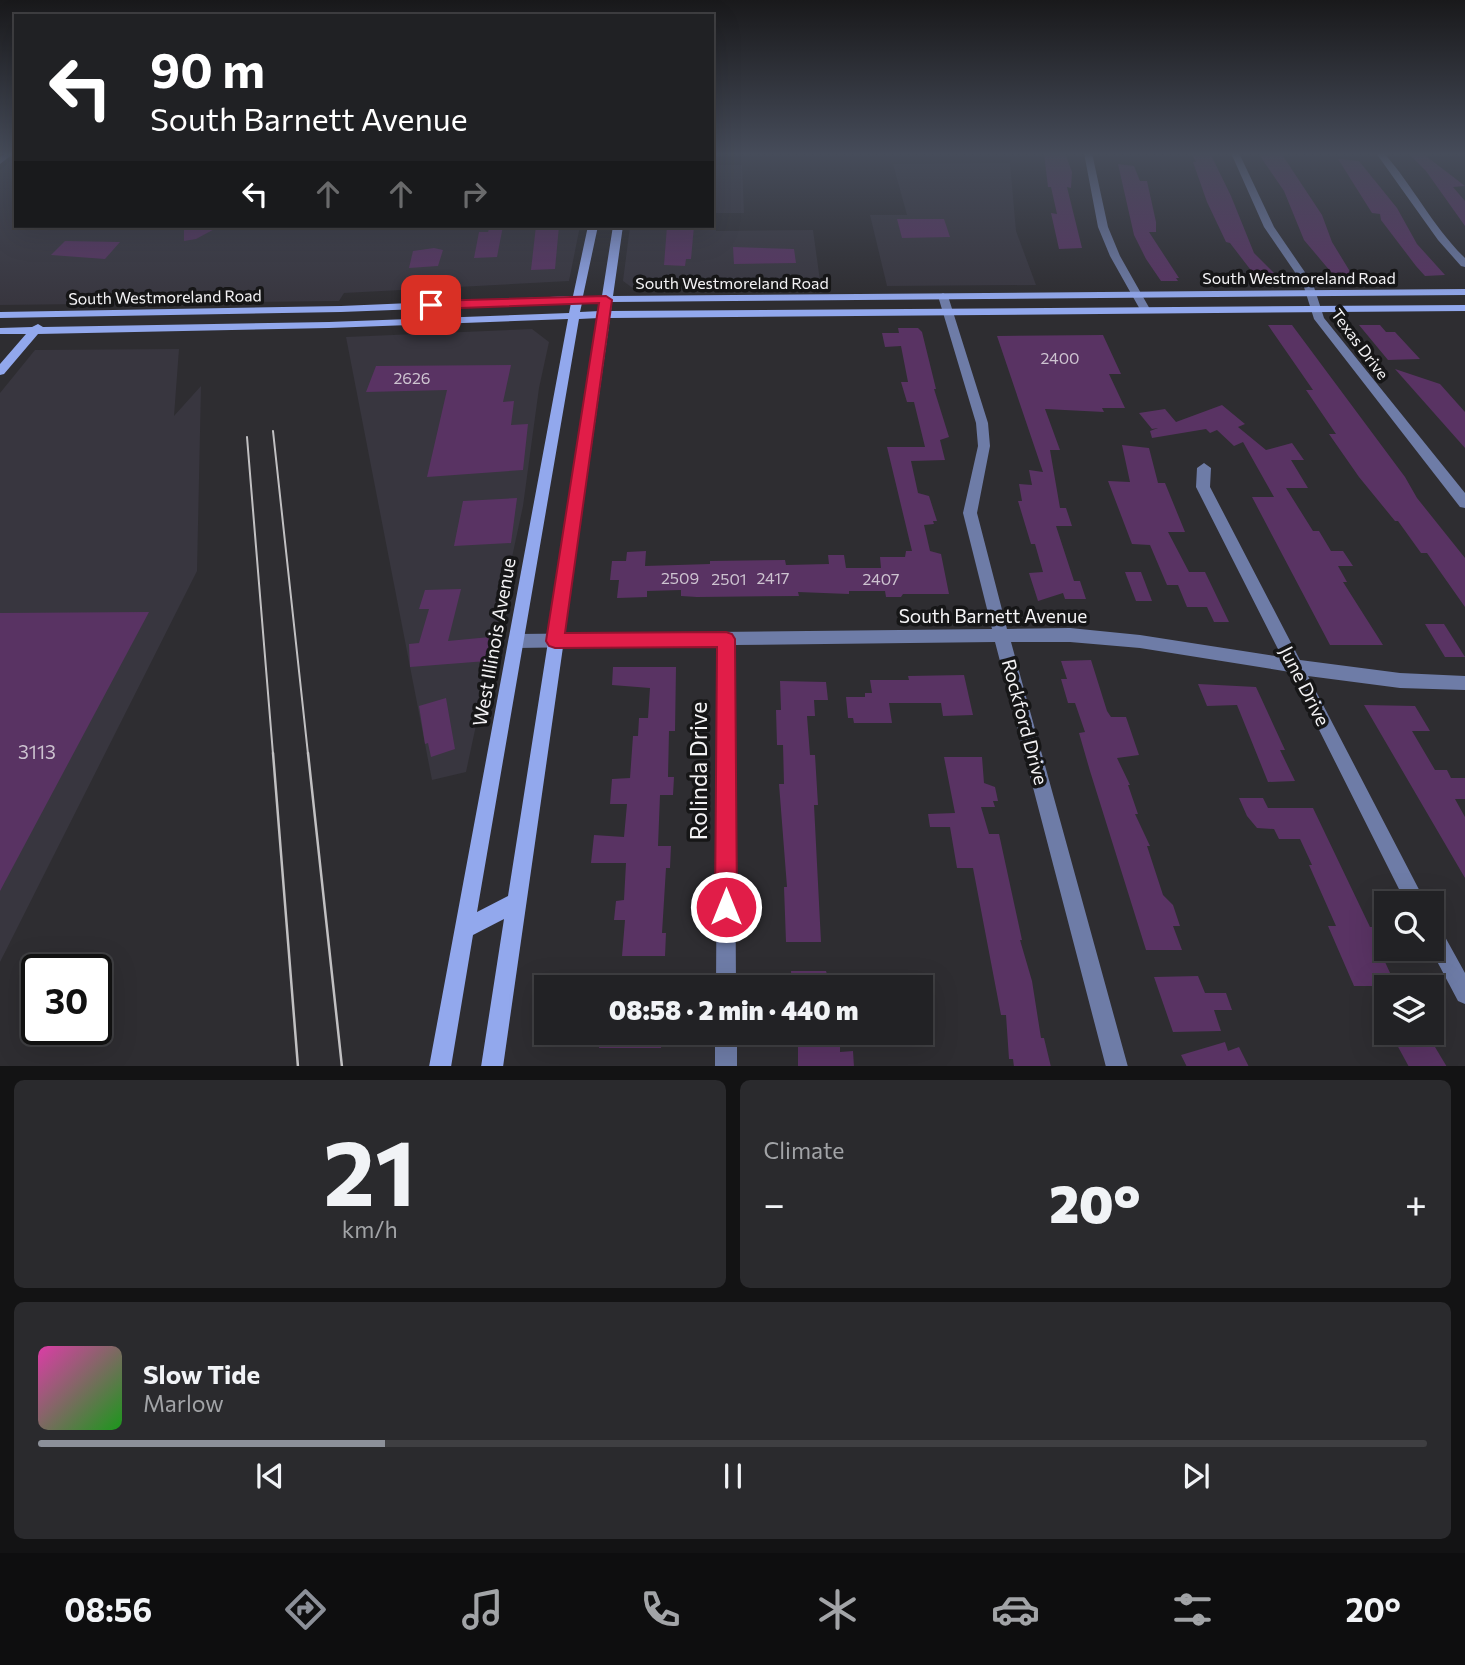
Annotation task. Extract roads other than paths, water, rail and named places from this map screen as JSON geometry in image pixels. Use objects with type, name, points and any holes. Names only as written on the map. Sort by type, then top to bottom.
[{"type":"main road","name":"West Illinois Avenue","points":[[440,1066],[574,316],[593,228]]},
{"type":"main road","points":[[492,1066],[618,228]]},
{"type":"main road","name":"South Westmoreland Road","points":[[0,331],[329,325],[574,316],[605,307],[943,296],[1465,292]]},
{"type":"main road","name":"South Westmoreland Road","points":[[0,315],[341,309],[577,300],[605,307],[947,312],[1465,308]]},
{"type":"main road","points":[[329,325],[341,309]]},
{"type":"main road","points":[[0,371],[50,314]]},
{"type":"main road","points":[[464,929],[517,902]]},
{"type":"street","points":[[1098,203],[1103,227],[1115,256],[1146,311]]},
{"type":"street","name":"Texas Drive","points":[[1258,203],[1269,227],[1313,294],[1319,319],[1465,503]]},
{"type":"street","points":[[1419,203],[1441,238],[1465,264]]},
{"type":"street","name":"Rockford Drive","points":[[943,296],[982,423],[984,446],[970,513],[1117,1066]]},
{"type":"street","name":"June Drive","points":[[1204,468],[1203,487],[1410,891]]},
{"type":"street","name":"South Barnett Avenue","points":[[517,641],[1070,635],[1143,641],[1297,668],[1388,679],[1465,683]]},
{"type":"street","name":"Rolinda Drive","points":[[726,639],[726,975]]},
{"type":"street","points":[[1444,955],[1465,994]]},
{"type":"street","points":[[726,1045],[726,1066]]},
{"type":"tram line","points":[[273,431],[308,754]]},
{"type":"tram line","points":[[247,437],[273,754]]},
{"type":"tram line","points":[[273,753],[298,1066]]},
{"type":"tram line","points":[[308,753],[342,1066]]}]
